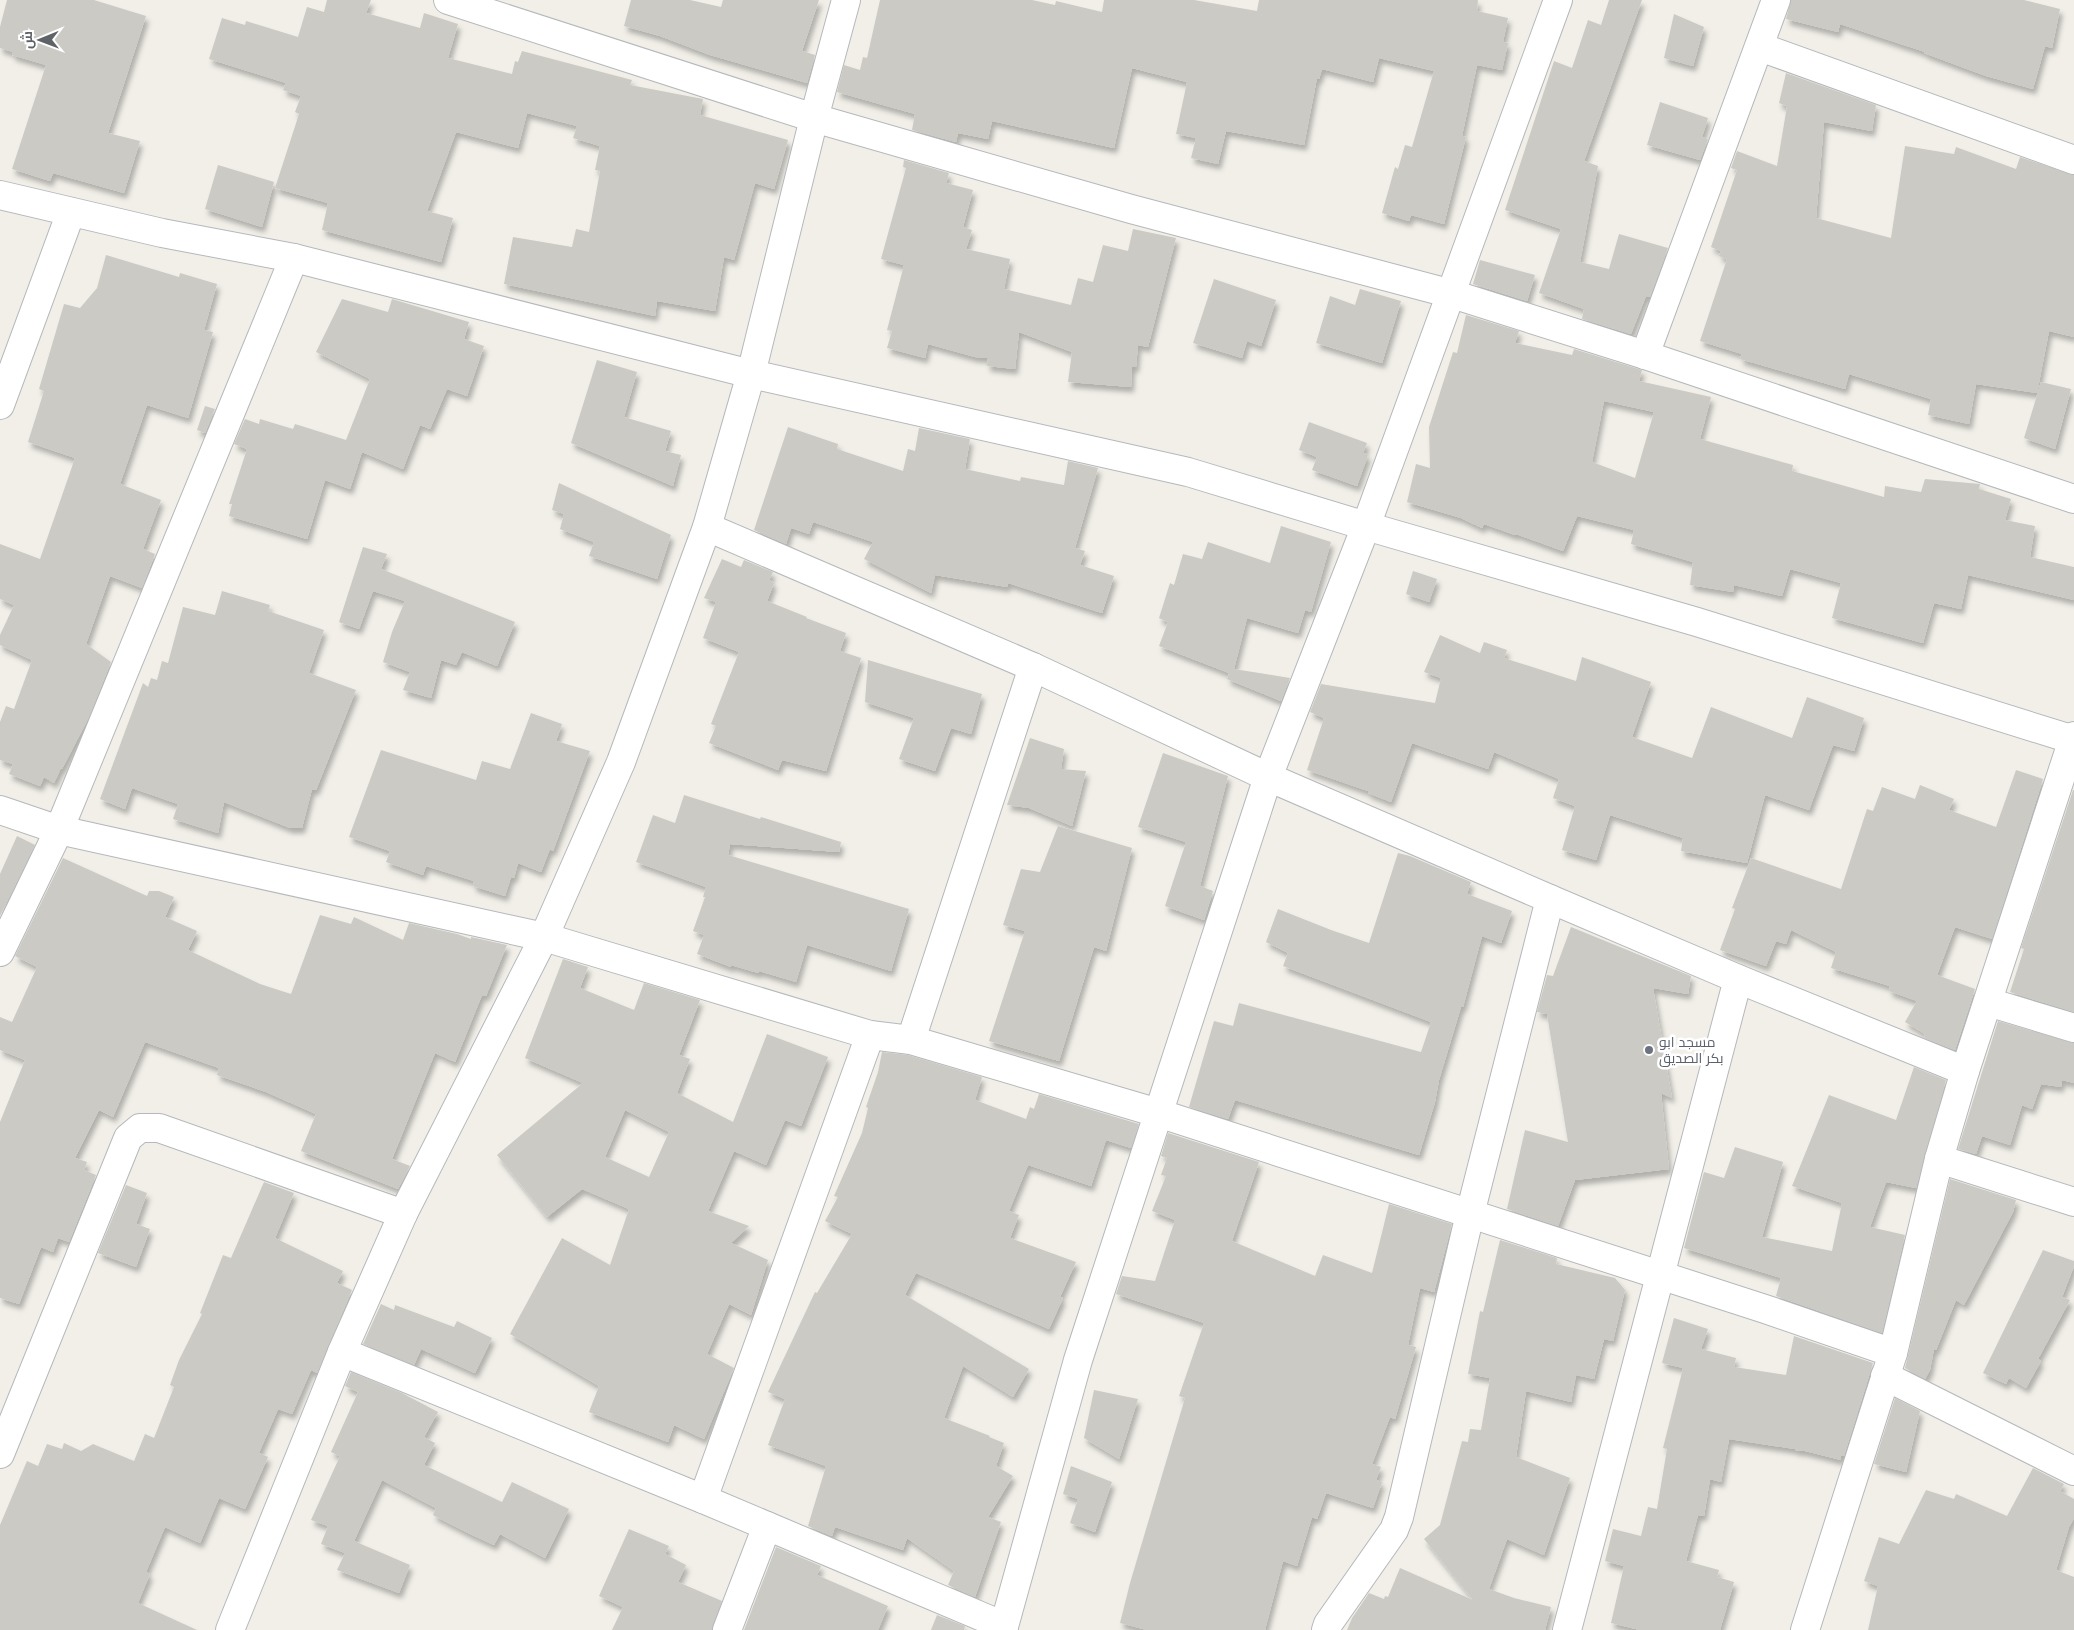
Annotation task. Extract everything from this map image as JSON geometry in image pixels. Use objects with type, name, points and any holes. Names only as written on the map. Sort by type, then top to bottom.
[{"type":"street","points":[[448,0],[814,118],[1131,209],[1452,294],[1645,355],[2074,499]]},
{"type":"street","points":[[230,1630],[342,1352],[403,1214],[544,937],[621,762],[708,527],[751,374],[814,118],[846,0]]},
{"type":"street","points":[[342,1352],[768,1526],[1004,1628],[1078,1360],[1268,777],[1366,526],[1558,0]]},
{"type":"street","points":[[1645,355],[1776,0]]},
{"type":"street","points":[[1760,47],[2074,160]]},
{"type":"street","points":[[0,195],[162,233],[294,258],[751,374],[1188,472],[1697,622],[2074,738],[1965,1071],[1939,1159],[1889,1364],[1805,1630]]},
{"type":"street","points":[[0,405],[71,212]]},
{"type":"street","points":[[0,952],[59,830],[294,258]]},
{"type":"street","points":[[708,527],[1033,667],[1268,777],[1738,979],[1965,1071]]},
{"type":"street","points":[[912,1040],[1033,667]]},
{"type":"street","points":[[0,810],[59,830],[544,937],[870,1035],[912,1040],[1158,1113],[1661,1275],[1889,1364],[2074,1471]]},
{"type":"street","points":[[1326,1630],[1362,1573],[1394,1530],[1399,1516],[1470,1214],[1550,899]]},
{"type":"street","points":[[1567,1630],[1738,979]]},
{"type":"street","points":[[1988,1002],[2074,1028]]},
{"type":"street","points":[[703,1499],[870,1035]]},
{"type":"street","points":[[0,1454],[128,1138],[140,1128],[158,1128],[403,1214]]},
{"type":"street","points":[[1939,1159],[2074,1202]]},
{"type":"street","points":[[727,1630],[768,1526]]},
{"type":"building","points":[[7,0],[94,0],[146,16],[108,133],[140,141],[124,193],[53,173],[50,181],[12,169],[46,65],[12,55],[13,52],[0,48],[0,27]]},
{"type":"building","points":[[327,0],[371,0],[366,13],[420,28],[424,13],[458,24],[448,58],[512,74],[515,61],[518,62],[522,51],[632,80],[630,85],[703,99],[700,115],[788,140],[774,189],[755,183],[734,260],[724,257],[715,311],[657,301],[655,316],[504,284],[513,237],[572,247],[576,229],[589,232],[600,171],[595,170],[600,146],[573,138],[577,126],[527,113],[518,148],[456,132],[427,211],[453,218],[441,262],[322,230],[328,203],[275,188],[299,114],[295,112],[301,96],[283,90],[286,83],[209,59],[222,18],[245,25],[246,21],[298,37],[307,7],[324,12]]},
{"type":"building","points":[[631,0],[690,0],[721,7],[723,0],[819,0],[802,51],[815,55],[807,83],[710,55],[660,36],[624,26]]},
{"type":"building","points":[[880,0],[1032,0],[1055,5],[1056,1],[1102,12],[1104,0],[1194,0],[1257,11],[1259,0],[1478,0],[1477,11],[1508,18],[1503,42],[1508,43],[1502,70],[1477,65],[1462,136],[1466,137],[1444,224],[1411,215],[1409,221],[1382,213],[1395,167],[1398,169],[1405,145],[1412,147],[1434,71],[1379,58],[1373,82],[1322,69],[1319,79],[1317,78],[1304,145],[1226,131],[1218,164],[1191,158],[1196,138],[1176,134],[1187,82],[1132,68],[1114,148],[992,121],[988,139],[958,133],[956,142],[912,130],[915,114],[837,92],[844,65],[860,70],[863,57],[867,58]]},
{"type":"building","points":[[1609,0],[1642,0],[1584,161],[1598,166],[1580,262],[1609,269],[1619,234],[1668,248],[1650,297],[1646,296],[1631,334],[1582,319],[1584,309],[1539,293],[1561,229],[1505,210],[1554,61],[1572,68],[1588,20],[1601,25]]},
{"type":"building","points":[[1791,0],[2024,0],[2060,9],[2052,48],[2045,46],[2033,89],[1986,76],[1925,52],[1840,24],[1838,32],[1786,19]]},
{"type":"building","points":[[1674,14],[1704,27],[1693,66],[1664,58]]},
{"type":"building","points":[[1786,73],[1876,105],[1872,131],[1824,122],[1816,218],[1891,238],[1905,146],[1954,154],[1956,147],[2016,169],[2020,157],[2074,175],[2074,337],[2049,331],[2037,393],[1976,384],[1969,424],[1928,415],[1931,399],[1849,374],[1845,389],[1740,359],[1742,354],[1700,341],[1727,259],[1719,256],[1721,251],[1711,247],[1737,170],[1731,168],[1737,151],[1777,166],[1787,106],[1779,103]]},
{"type":"building","points":[[1660,102],[1708,118],[1702,137],[1708,139],[1700,160],[1647,145]]},
{"type":"building","points":[[904,160],[949,173],[946,183],[973,190],[963,227],[972,230],[966,249],[1010,259],[1004,289],[1071,305],[1078,278],[1093,282],[1103,245],[1128,251],[1133,229],[1176,238],[1148,347],[1138,345],[1136,367],[1132,367],[1131,387],[1068,382],[1072,352],[1019,332],[1015,369],[987,366],[988,358],[975,357],[928,344],[925,358],[887,348],[892,331],[887,330],[904,265],[881,259],[906,168],[903,167]]},
{"type":"building","points":[[218,165],[274,182],[262,227],[205,209]]},
{"type":"building","points":[[106,255],[179,277],[180,273],[217,284],[204,330],[213,332],[188,418],[147,405],[120,484],[161,500],[143,549],[155,554],[142,588],[110,576],[86,644],[111,662],[89,717],[54,783],[44,777],[40,786],[9,774],[13,764],[0,760],[0,722],[6,706],[14,709],[32,660],[0,645],[0,635],[14,605],[0,599],[0,544],[40,559],[75,458],[28,442],[44,391],[39,389],[64,304],[80,308],[97,288]]},
{"type":"building","points":[[1480,260],[1535,275],[1527,301],[1473,284]]},
{"type":"building","points":[[1214,279],[1276,300],[1261,346],[1247,341],[1242,358],[1193,343]]},
{"type":"building","points":[[1360,289],[1401,301],[1382,363],[1316,343],[1330,296],[1355,305]]},
{"type":"building","points":[[342,299],[388,312],[392,299],[469,322],[464,339],[484,346],[467,396],[447,389],[430,429],[420,425],[403,469],[362,452],[350,489],[325,480],[307,539],[229,516],[232,504],[229,504],[247,449],[234,444],[245,419],[259,424],[260,419],[293,429],[295,424],[346,440],[370,379],[316,352]]},
{"type":"building","points":[[1466,315],[1519,331],[1515,343],[1572,355],[1574,349],[1642,370],[1639,381],[1711,397],[1700,439],[1793,465],[1792,471],[1884,497],[1885,486],[1921,492],[1925,479],[1980,484],[1979,489],[2011,499],[2005,520],[2035,526],[2030,557],[2074,567],[2074,600],[1968,575],[1961,609],[1934,603],[1923,643],[1832,618],[1841,583],[1790,569],[1782,596],[1734,585],[1733,592],[1690,585],[1693,562],[1631,544],[1634,530],[1577,516],[1563,551],[1484,524],[1482,528],[1461,518],[1407,502],[1416,464],[1430,468],[1429,427],[1453,352],[1457,353]],"holes":[[[1604,401],[1654,412],[1635,478],[1592,462]]]},
{"type":"building","points":[[597,360],[637,372],[624,417],[671,431],[665,451],[681,455],[673,486],[571,443]]},
{"type":"building","points":[[2041,382],[2071,389],[2055,449],[2024,438]]},
{"type":"building","points":[[205,406],[215,409],[205,433],[197,430]]},
{"type":"building","points":[[1309,422],[1367,443],[1363,453],[1368,455],[1357,486],[1312,470],[1317,457],[1299,450]]},
{"type":"building","points":[[788,427],[838,444],[837,449],[903,471],[908,449],[915,451],[919,428],[970,439],[965,469],[1020,481],[1021,477],[1064,485],[1068,461],[1098,468],[1075,548],[1085,551],[1080,565],[1114,576],[1102,613],[1008,583],[1007,587],[935,575],[931,593],[864,559],[873,542],[813,522],[809,534],[791,528],[786,544],[754,530]]},
{"type":"building","points":[[559,483],[671,535],[657,579],[589,556],[594,542],[560,529],[564,514],[552,510]]},
{"type":"building","points":[[1281,526],[1331,542],[1311,612],[1305,610],[1298,633],[1247,618],[1234,669],[1290,678],[1281,701],[1227,679],[1229,673],[1159,646],[1168,622],[1159,618],[1170,583],[1174,585],[1183,554],[1202,559],[1208,542],[1270,563]]},
{"type":"building","points":[[363,547],[387,554],[381,569],[515,622],[497,666],[462,652],[456,665],[441,660],[431,698],[403,690],[410,672],[383,662],[392,632],[405,601],[373,591],[359,629],[339,622]]},
{"type":"building","points":[[722,559],[741,567],[744,560],[773,572],[769,580],[774,583],[767,601],[846,633],[840,651],[861,658],[826,771],[782,760],[778,770],[709,743],[716,726],[711,724],[739,652],[703,638],[716,602],[704,598]]},
{"type":"building","points":[[1413,571],[1437,579],[1429,602],[1406,594]]},
{"type":"building","points":[[222,591],[270,605],[268,611],[324,630],[309,673],[356,690],[316,790],[312,789],[302,828],[290,828],[224,802],[218,833],[173,819],[178,804],[132,788],[125,809],[100,799],[143,683],[148,687],[151,678],[157,680],[162,661],[168,663],[183,607],[215,615]]},
{"type":"building","points":[[1440,635],[1480,653],[1484,642],[1507,650],[1504,658],[1576,681],[1582,657],[1651,682],[1632,737],[1692,758],[1711,707],[1792,738],[1807,697],[1864,718],[1854,751],[1833,745],[1809,810],[1765,795],[1747,863],[1681,851],[1683,838],[1610,815],[1596,860],[1562,850],[1575,806],[1553,798],[1559,779],[1494,752],[1488,769],[1412,743],[1391,802],[1368,793],[1368,791],[1307,770],[1324,718],[1310,712],[1321,684],[1435,703],[1441,678],[1424,672]]},
{"type":"building","points":[[868,660],[982,694],[971,734],[951,728],[935,771],[899,759],[914,718],[865,702]]},
{"type":"building","points":[[531,713],[562,724],[556,741],[590,751],[553,851],[550,849],[541,872],[518,863],[514,878],[511,877],[505,896],[473,886],[474,881],[426,866],[423,875],[386,862],[390,851],[349,837],[381,750],[476,780],[482,761],[510,769]]},
{"type":"building","points":[[1030,738],[1064,749],[1061,769],[1086,771],[1072,826],[1029,808],[1007,805]]},
{"type":"building","points":[[1163,753],[1228,776],[1200,886],[1213,891],[1204,920],[1165,906],[1186,842],[1138,827]]},
{"type":"building","points":[[2016,770],[2043,779],[1992,939],[1955,927],[1937,975],[1975,989],[1955,1050],[1924,1038],[1925,1034],[1905,1022],[1917,1001],[1889,991],[1890,986],[1831,968],[1836,952],[1791,930],[1786,944],[1776,941],[1766,966],[1720,950],[1735,909],[1732,908],[1751,858],[1841,889],[1867,809],[1873,811],[1882,787],[1915,799],[1920,785],[1954,799],[1949,810],[1996,827]]},
{"type":"building","points":[[2073,790],[2074,1012],[2010,992],[2024,949],[2021,948]]},
{"type":"building","points":[[684,795],[841,842],[839,852],[730,844],[728,855],[909,909],[891,971],[807,945],[796,982],[759,971],[758,973],[731,965],[731,967],[697,954],[704,935],[693,931],[705,897],[703,897],[706,887],[636,862],[653,815],[675,823]]},
{"type":"building","points":[[1058,826],[1132,848],[1106,951],[1094,947],[1059,1061],[989,1041],[1025,931],[1003,925],[1021,869],[1040,872]]},
{"type":"building","points":[[17,836],[35,845],[0,916],[0,874]]},
{"type":"building","points":[[1398,853],[1410,856],[1471,882],[1467,894],[1512,911],[1501,943],[1482,936],[1463,1007],[1461,1007],[1439,1080],[1435,1102],[1419,1155],[1235,1100],[1228,1119],[1189,1107],[1214,1021],[1233,1026],[1239,1003],[1421,1052],[1431,1022],[1283,966],[1288,953],[1266,942],[1278,909],[1369,943]]},
{"type":"building","points":[[63,858],[147,896],[149,891],[159,891],[174,897],[165,917],[197,931],[188,950],[260,984],[291,994],[320,915],[351,924],[354,917],[403,940],[409,923],[471,939],[471,937],[507,945],[486,996],[482,995],[455,1062],[435,1053],[392,1159],[410,1166],[398,1189],[301,1151],[316,1114],[266,1092],[217,1075],[219,1068],[145,1042],[113,1117],[99,1110],[75,1158],[87,1162],[84,1170],[96,1175],[69,1242],[58,1238],[53,1252],[41,1247],[19,1304],[0,1298],[0,1122],[25,1060],[0,1050],[0,1017],[12,1022],[37,967],[15,956]]},
{"type":"building","points":[[1571,927],[1691,976],[1688,994],[1653,988],[1672,1098],[1661,1093],[1669,1169],[1575,1180],[1558,1226],[1507,1209],[1525,1130],[1568,1142],[1547,1014],[1537,1012],[1547,975],[1553,976]]},
{"type":"building","points":[[563,959],[588,967],[580,988],[634,1010],[644,983],[700,1000],[679,1055],[690,1059],[677,1093],[733,1122],[767,1034],[828,1057],[801,1126],[785,1120],[766,1165],[734,1151],[708,1211],[749,1226],[731,1243],[768,1260],[751,1315],[729,1304],[707,1354],[734,1368],[704,1439],[674,1425],[668,1442],[589,1412],[599,1386],[510,1334],[562,1238],[610,1265],[629,1209],[582,1189],[547,1217],[497,1155],[583,1083],[525,1058]],"holes":[[[625,1110],[669,1132],[649,1177],[605,1157]]]},
{"type":"building","points":[[1998,1021],[2074,1043],[2074,1083],[2062,1080],[2061,1087],[2041,1084],[2032,1109],[2022,1105],[2010,1145],[1982,1136],[1976,1154],[1958,1149]]},
{"type":"building","points":[[882,1052],[908,1055],[982,1077],[975,1100],[1026,1119],[1030,1107],[1034,1109],[1039,1094],[1139,1124],[1131,1148],[1106,1140],[1091,1186],[1028,1165],[1009,1211],[1019,1215],[1010,1238],[1076,1262],[1060,1297],[1063,1298],[1049,1329],[916,1273],[905,1295],[1029,1369],[1013,1397],[963,1366],[944,1418],[1004,1443],[996,1466],[1013,1476],[988,1517],[1001,1522],[975,1597],[948,1585],[954,1571],[907,1538],[903,1550],[835,1527],[832,1536],[808,1526],[826,1466],[768,1445],[785,1399],[768,1392],[815,1292],[817,1293],[852,1234],[825,1221],[838,1197],[834,1196],[862,1133],[868,1108],[866,1107],[878,1072]]},
{"type":"building","points":[[1914,1067],[1946,1080],[1916,1188],[1886,1182],[1870,1227],[1905,1235],[1882,1333],[1776,1296],[1781,1278],[1684,1248],[1704,1172],[1724,1178],[1735,1147],[1783,1162],[1762,1237],[1832,1251],[1842,1203],[1792,1186],[1829,1095],[1896,1120]]},
{"type":"building","points":[[1168,1133],[1259,1162],[1232,1241],[1315,1276],[1323,1255],[1372,1273],[1389,1204],[1452,1224],[1434,1292],[1420,1288],[1408,1345],[1416,1347],[1395,1419],[1390,1417],[1372,1464],[1381,1467],[1376,1480],[1382,1482],[1373,1508],[1326,1493],[1317,1519],[1312,1517],[1297,1566],[1283,1561],[1265,1630],[1147,1630],[1120,1623],[1185,1398],[1179,1396],[1204,1323],[1116,1294],[1122,1276],[1155,1281],[1175,1220],[1152,1211],[1166,1176],[1161,1175],[1167,1158],[1161,1156]]},
{"type":"building","points":[[1950,1179],[2016,1200],[2013,1212],[1964,1305],[1956,1300],[1936,1350],[1934,1349],[1930,1370],[1925,1379],[1905,1368]]},
{"type":"building","points":[[264,1182],[294,1193],[275,1238],[343,1271],[337,1283],[352,1290],[317,1373],[311,1370],[292,1414],[278,1409],[259,1453],[268,1457],[245,1509],[219,1498],[200,1543],[165,1527],[146,1572],[150,1574],[138,1603],[197,1630],[0,1630],[0,1525],[27,1461],[38,1466],[47,1444],[62,1449],[64,1443],[81,1451],[93,1444],[134,1461],[145,1434],[154,1438],[174,1387],[170,1385],[179,1360],[202,1314],[200,1313],[223,1255],[231,1258]]},
{"type":"building","points":[[126,1185],[147,1193],[136,1224],[150,1229],[136,1267],[98,1253]]},
{"type":"building","points":[[1500,1240],[1557,1258],[1556,1264],[1615,1278],[1625,1290],[1613,1341],[1604,1339],[1594,1379],[1576,1375],[1571,1402],[1526,1391],[1516,1457],[1570,1478],[1544,1555],[1507,1539],[1489,1589],[1514,1598],[1551,1607],[1545,1630],[1347,1630],[1352,1618],[1369,1593],[1384,1599],[1385,1596],[1388,1597],[1400,1568],[1473,1600],[1424,1539],[1440,1525],[1462,1441],[1468,1442],[1470,1429],[1481,1430],[1490,1378],[1468,1374],[1480,1311],[1483,1312]]},
{"type":"building","points":[[2043,1250],[2074,1261],[2074,1266],[2062,1297],[2070,1300],[2038,1359],[2041,1361],[2026,1388],[2009,1378],[2006,1384],[1983,1373]]},
{"type":"building","points":[[381,1304],[394,1310],[395,1305],[454,1327],[457,1321],[492,1338],[475,1373],[421,1349],[414,1365],[363,1344]]},
{"type":"building","points":[[1674,1318],[1708,1329],[1701,1349],[1736,1358],[1734,1367],[1786,1375],[1794,1336],[1873,1363],[1844,1456],[1841,1455],[1841,1460],[1795,1449],[1729,1439],[1721,1482],[1710,1479],[1704,1516],[1698,1515],[1686,1561],[1719,1570],[1717,1577],[1734,1582],[1720,1630],[1640,1630],[1611,1623],[1624,1566],[1605,1561],[1613,1529],[1641,1536],[1648,1507],[1657,1509],[1667,1449],[1663,1448],[1683,1368],[1662,1363]]},
{"type":"building","points":[[351,1372],[402,1393],[438,1412],[424,1437],[435,1443],[424,1465],[502,1502],[512,1482],[569,1509],[545,1558],[500,1534],[494,1545],[468,1533],[433,1515],[436,1508],[382,1480],[354,1541],[410,1565],[399,1593],[337,1570],[345,1553],[321,1544],[328,1526],[311,1520],[340,1456],[331,1452],[358,1392],[345,1386]]},
{"type":"building","points":[[1094,1390],[1138,1399],[1119,1459],[1084,1438]]},
{"type":"building","points":[[1895,1398],[1920,1411],[1906,1472],[1874,1464]]},
{"type":"building","points":[[1071,1466],[1112,1482],[1095,1532],[1070,1523],[1078,1499],[1063,1494]]},
{"type":"building","points":[[2033,1468],[2064,1484],[2060,1491],[2074,1499],[2074,1518],[2069,1527],[2056,1570],[2074,1577],[2074,1630],[1868,1630],[1878,1586],[1864,1581],[1879,1537],[1899,1544],[1926,1490],[1954,1499],[1956,1494],[2007,1516]]},
{"type":"building","points":[[629,1529],[669,1546],[665,1554],[686,1565],[678,1582],[722,1601],[712,1630],[612,1630],[623,1607],[599,1596]]},
{"type":"building","points":[[776,1547],[821,1566],[817,1575],[888,1606],[878,1630],[744,1630]]},
{"type":"building","points":[[937,1615],[965,1626],[964,1630],[931,1630]]},
{"type":"place","name":"مسجد ابو بكر الصديق","points":[[1649,1050]]}]
